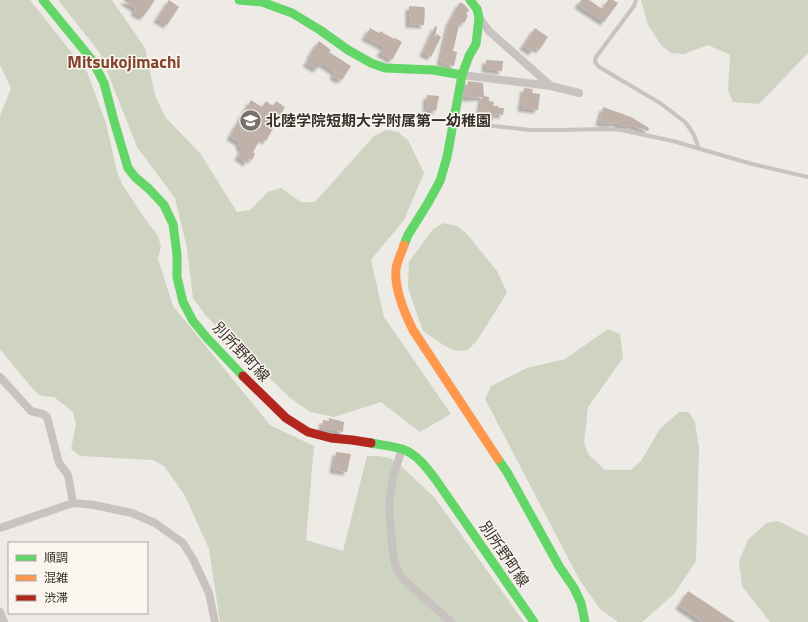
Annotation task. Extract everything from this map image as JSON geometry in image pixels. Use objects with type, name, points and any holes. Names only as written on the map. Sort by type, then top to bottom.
[{"type":"street","name":"別所野町線","points":[[43,0],[92,60],[104,83],[128,168],[135,177],[164,204],[173,224],[177,254],[177,277],[182,302],[193,321],[246,379],[286,418],[308,432],[331,438],[352,440],[402,449],[419,458],[436,480],[534,622]]},
{"type":"street","points":[[238,0],[261,1],[292,14],[320,30],[348,50],[371,63],[385,68],[433,70],[551,86],[579,93]]},
{"type":"street","points":[[470,0],[477,9],[479,18],[476,44],[469,56],[462,75],[448,157],[440,181],[408,235],[396,268],[396,283],[404,312],[413,330],[484,435],[507,472],[559,566],[574,588],[581,604],[585,622]]},
{"type":"street","points":[[479,18],[489,31],[551,86]]},
{"type":"street","points":[[0,377],[31,411],[44,414],[47,417],[59,464],[68,475],[73,503]]},
{"type":"street","points":[[402,449],[393,477],[389,504],[395,564],[400,574],[406,581],[451,622]]},
{"type":"street","points":[[0,528],[73,503],[94,504],[132,513],[155,523],[183,543],[193,559],[209,593],[215,622]]},
{"type":"street","points":[[0,612],[4,622]]},
{"type":"lane","points":[[636,0],[634,6],[596,57],[594,62],[599,67],[660,103],[685,122],[694,133],[699,149]]},
{"type":"lane","points":[[454,124],[484,125],[531,130],[616,130],[673,141],[752,164],[808,177]]},
{"type":"green space","points":[[0,0],[30,0],[87,72],[106,123],[117,172],[122,184],[158,236],[161,247],[158,259],[173,306],[270,425],[314,446],[306,540],[343,551],[367,456],[390,458],[401,466],[435,498],[524,622],[220,622],[209,549],[184,494],[164,466],[153,460],[80,456],[71,449],[76,424],[73,412],[54,397],[41,396],[32,388],[0,349],[0,116],[11,88],[0,65]]},
{"type":"green space","points":[[58,0],[112,0],[145,48],[155,95],[165,117],[200,153],[237,212],[250,210],[268,192],[281,188],[301,202],[315,202],[374,136],[386,130],[398,132],[408,140],[424,173],[404,220],[371,260],[384,317],[451,414],[420,432],[381,402],[334,417],[310,412],[289,397],[206,316],[193,298],[187,248],[175,198],[137,147],[100,53]]},
{"type":"green space","points":[[641,0],[808,0],[808,53],[759,104],[733,102],[728,91],[730,55],[708,45],[684,54],[671,53],[661,45],[648,25]]},
{"type":"green space","points":[[444,223],[457,226],[467,234],[497,271],[507,293],[476,342],[467,350],[456,351],[445,346],[423,331],[408,288],[409,262],[433,229]]},
{"type":"green space","points":[[608,329],[620,334],[623,358],[588,407],[584,443],[588,454],[605,470],[631,470],[641,461],[660,429],[679,412],[689,412],[695,422],[699,448],[696,561],[674,594],[642,622],[618,622],[600,609],[579,579],[485,399],[491,386],[527,368],[565,359]]},
{"type":"green space","points":[[778,521],[808,536],[808,622],[770,622],[742,586],[739,561],[748,540],[766,523]]},
{"type":"building","points":[[123,0],[155,0],[143,17],[134,12],[136,9]]},
{"type":"building","points":[[169,0],[179,7],[167,25],[157,19]]},
{"type":"building","points":[[581,0],[589,0],[602,9],[608,0],[613,0],[618,3],[604,22],[578,5]]},
{"type":"building","points":[[460,2],[469,10],[466,14],[468,16],[464,23],[460,21],[453,51],[457,52],[454,66],[440,62],[449,23]]},
{"type":"building","points":[[409,6],[424,7],[424,25],[409,24]]},
{"type":"building","points":[[435,26],[437,27],[435,37],[437,34],[441,37],[431,57],[423,53]]},
{"type":"building","points":[[370,28],[379,33],[380,31],[402,42],[392,60],[380,53],[384,47],[365,37]]},
{"type":"building","points":[[535,28],[548,37],[539,50],[535,47],[532,52],[523,46]]},
{"type":"building","points":[[319,41],[331,50],[329,52],[351,66],[342,80],[340,78],[339,80],[333,76],[335,72],[322,63],[316,69],[306,63]]},
{"type":"building","points":[[486,60],[503,61],[502,71],[485,69]]},
{"type":"building","points":[[468,81],[483,83],[484,96],[489,97],[489,101],[494,102],[493,106],[504,108],[503,115],[496,114],[496,118],[492,117],[491,119],[481,118],[481,116],[479,116],[482,97],[465,98]]},
{"type":"building","points":[[524,88],[533,89],[532,93],[540,94],[538,110],[521,108]]},
{"type":"building","points":[[427,95],[439,96],[436,111],[426,109]]},
{"type":"building","points":[[251,100],[262,107],[266,101],[273,106],[276,101],[285,107],[266,141],[261,138],[253,152],[255,154],[252,160],[249,158],[247,163],[238,157],[242,149],[239,142],[230,137]]},
{"type":"building","points":[[603,107],[631,117],[649,128],[648,131],[630,125],[629,127],[625,127],[613,122],[612,124],[607,124],[599,122]]},
{"type":"building","points":[[329,418],[344,422],[343,432],[322,428],[323,420],[329,421]]},
{"type":"building","points":[[336,452],[351,454],[347,472],[333,470]]},
{"type":"building","points":[[688,591],[735,622],[703,622],[679,606]]},
{"type":"traffic: fast","points":[[43,0],[92,60],[104,83],[128,168],[135,177],[164,205],[173,224],[177,254],[177,277],[183,302],[193,321],[243,376]]},
{"type":"traffic: fast","points":[[239,0],[262,2],[292,13],[320,30],[348,50],[371,63],[385,68],[433,70],[462,75]]},
{"type":"traffic: fast","points":[[404,245],[408,235],[440,181],[447,157],[462,75],[469,56],[476,44],[479,18],[477,9],[470,0]]},
{"type":"traffic: fast","points":[[371,443],[407,451],[425,466],[534,622]]},
{"type":"traffic: fast","points":[[498,459],[507,472],[559,566],[574,588],[581,603],[585,622]]},
{"type":"traffic: slow","points":[[404,245],[396,269],[396,277],[400,300],[406,316],[413,330],[498,459]]},
{"type":"traffic: jam","points":[[243,376],[286,418],[308,432],[331,438],[371,443]]},
{"type":"place","name":"北陸学院短期大学附属第一幼稚園","points":[[250,121]]},
{"type":"district","name":"Mitsukojimachi","points":[[124,62]]}]
